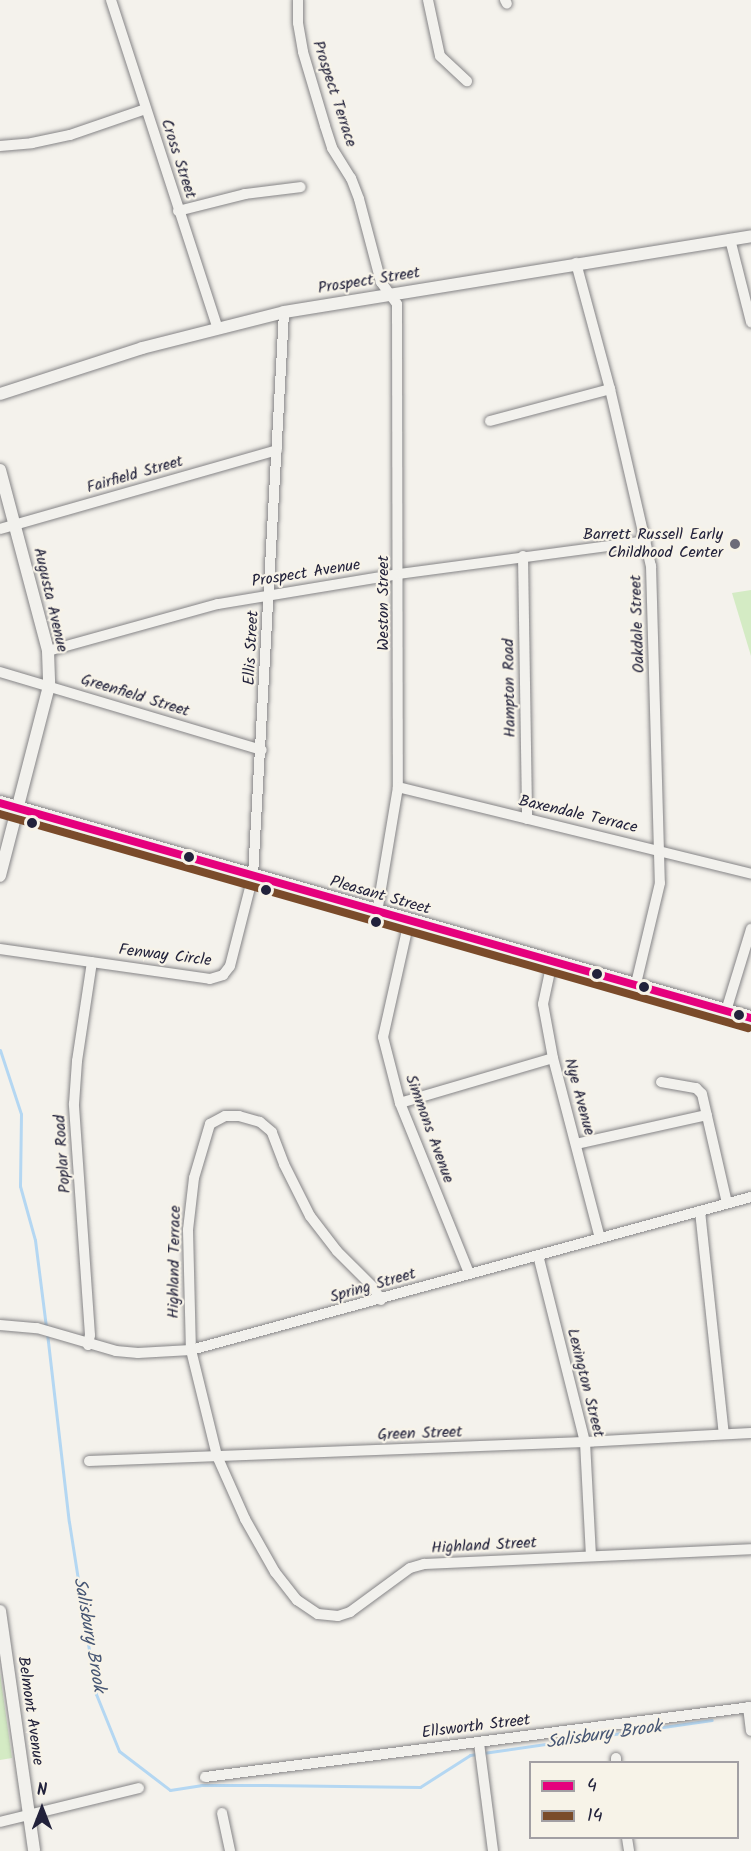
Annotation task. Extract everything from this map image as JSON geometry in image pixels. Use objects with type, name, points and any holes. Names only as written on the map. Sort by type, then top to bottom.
[{"type":"main road","name":"Pleasant Street","points":[[0,803],[751,1018]]},
{"type":"street","name":"Cross Street","points":[[111,0],[217,327]]},
{"type":"street","name":"Prospect Terrace","points":[[298,0],[298,22],[303,52],[325,126],[332,148],[359,199],[381,282],[389,295]]},
{"type":"street","points":[[428,0],[440,56],[467,81]]},
{"type":"street","points":[[0,146],[32,143],[70,135],[146,109]]},
{"type":"street","points":[[178,211],[245,194],[301,187]]},
{"type":"street","name":"Prospect Street","points":[[0,394],[217,327],[284,312],[751,236]]},
{"type":"street","points":[[730,239],[751,322]]},
{"type":"street","name":"Oakdale Street","points":[[576,263],[610,389],[646,541],[652,591],[660,883],[636,984]]},
{"type":"street","name":"Weston Street","points":[[377,912],[398,787],[399,353],[397,304],[389,295]]},
{"type":"street","name":"Ellis Street","points":[[253,876],[262,750],[284,312]]},
{"type":"street","points":[[490,421],[610,389]]},
{"type":"street","name":"Fairfield Street","points":[[0,529],[277,450]]},
{"type":"street","name":"Augusta Avenue","points":[[0,471],[48,651],[49,686],[19,808]]},
{"type":"street","name":"Prospect Avenue","points":[[48,651],[218,604],[399,574],[646,541]]},
{"type":"street","name":"Hampton Road","points":[[523,556],[527,819]]},
{"type":"street","name":"Greenfield Street","points":[[0,672],[262,750]]},
{"type":"street","name":"Baxendale Terrace","points":[[398,787],[751,874]]},
{"type":"street","points":[[0,876],[19,808]]},
{"type":"street","name":"Fenway Circle","points":[[0,948],[210,979],[223,975],[230,966],[253,876]]},
{"type":"street","name":"Simmons Avenue","points":[[409,921],[383,1037],[400,1103],[469,1273]]},
{"type":"street","points":[[726,1011],[751,930]]},
{"type":"street","name":"Poplar Road","points":[[88,1345],[90,1335],[75,1104],[77,1061],[92,962]]},
{"type":"street","name":"Nye Avenue","points":[[552,962],[543,1004],[553,1058],[600,1238]]},
{"type":"street","points":[[400,1103],[553,1058]]},
{"type":"street","points":[[661,1082],[696,1088],[702,1094],[718,1172],[727,1203]]},
{"type":"street","points":[[576,1144],[707,1115]]},
{"type":"street","name":"Highland Terrace","points":[[191,1350],[188,1242],[194,1178],[210,1124],[225,1116],[260,1122],[272,1132],[284,1164],[310,1216],[381,1300]]},
{"type":"street","name":"Spring Street","points":[[0,1325],[37,1328],[88,1345],[138,1353],[191,1350],[381,1300],[469,1273],[751,1197]]},
{"type":"street","points":[[700,1211],[724,1434]]},
{"type":"street","name":"Lexington Street","points":[[538,1256],[585,1442],[591,1555]]},
{"type":"street","name":"Highland Street","points":[[191,1350],[216,1456],[245,1519],[275,1572],[297,1600],[318,1614],[338,1617],[350,1612],[410,1568],[424,1564],[751,1548]]},
{"type":"street","name":"Green Street","points":[[89,1461],[585,1442],[751,1432]]},
{"type":"street","name":"Belmont Avenue","points":[[0,1611],[34,1851]]},
{"type":"street","points":[[750,1707],[751,1731]]},
{"type":"street","name":"Ellsworth Street","points":[[206,1778],[381,1753],[480,1750],[750,1707]]},
{"type":"street","points":[[480,1750],[493,1851]]},
{"type":"street","points":[[0,1822],[139,1788]]},
{"type":"street","points":[[222,1813],[230,1851]]},
{"type":"green space","points":[[751,590],[751,656],[732,593]]},
{"type":"green space","points":[[0,1673],[12,1758],[0,1760]]},
{"type":"waterway","name":"Salisbury Brook","points":[[0,1050],[21,1114],[20,1186],[35,1240],[46,1327]]},
{"type":"waterway","name":"Salisbury Brook","points":[[47,1333],[69,1522],[96,1694],[119,1751],[170,1790],[201,1785],[420,1787],[470,1755],[477,1754]]},
{"type":"waterway","name":"Salisbury Brook","points":[[483,1753],[712,1720]]},
{"type":"transit line","name":"4","points":[[0,803],[751,1018]]},
{"type":"transit line","name":"14","points":[[0,814],[748,1028]]},
{"type":"place","name":"Barrett Russell Early Childhood Center","points":[[735,544]]}]
